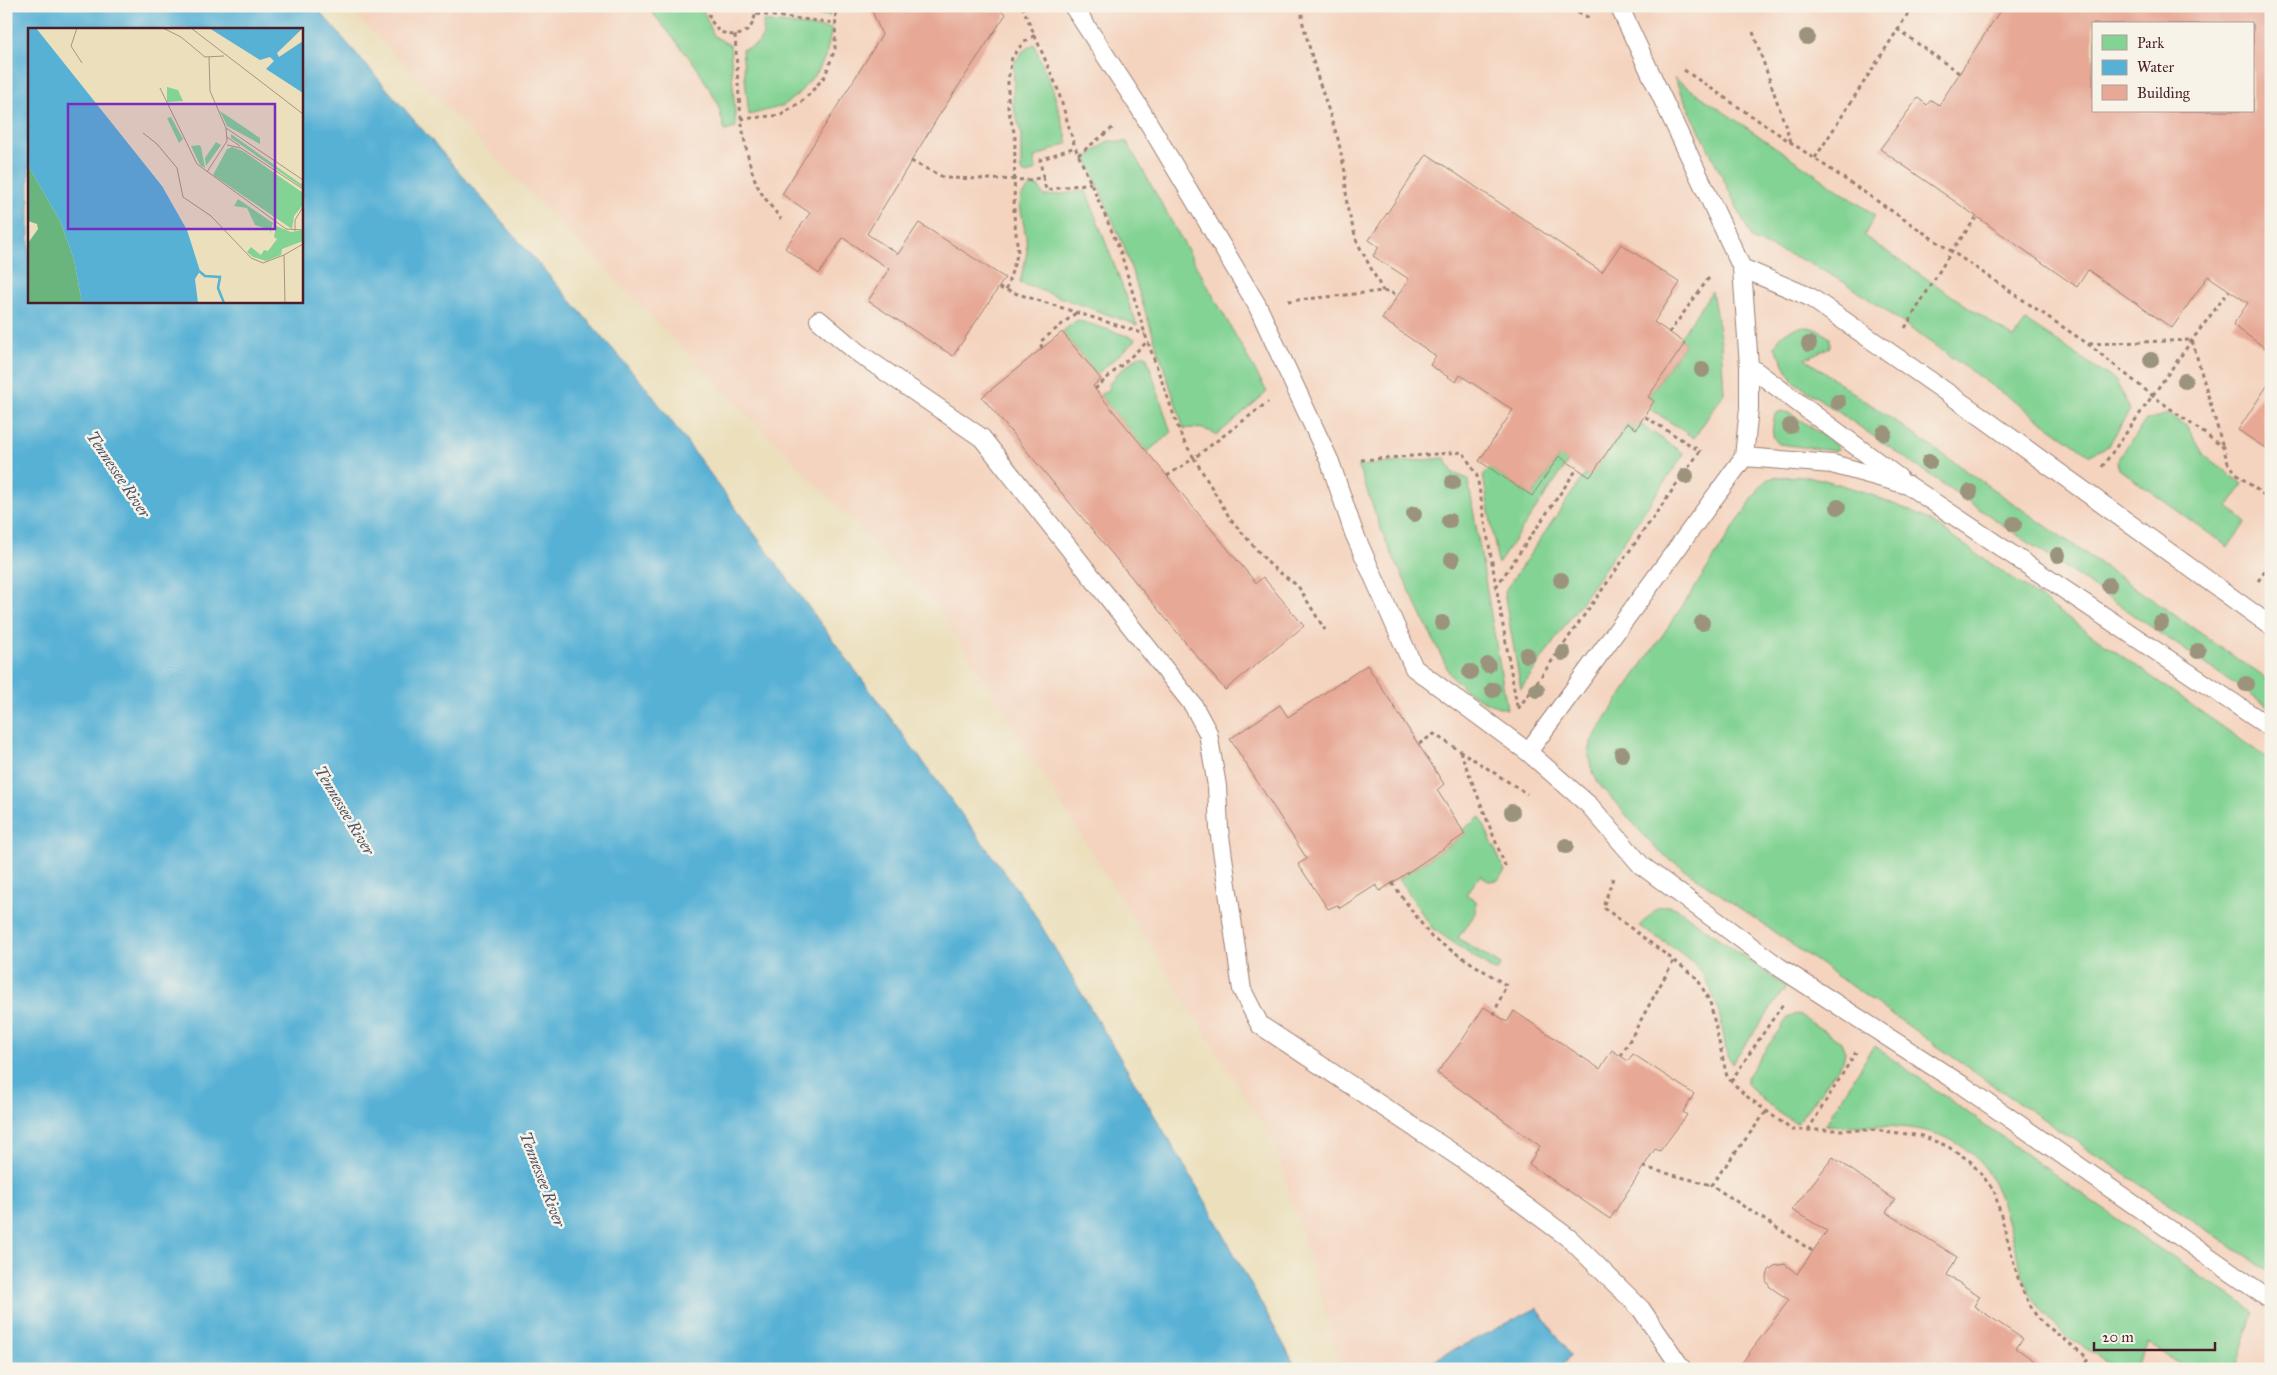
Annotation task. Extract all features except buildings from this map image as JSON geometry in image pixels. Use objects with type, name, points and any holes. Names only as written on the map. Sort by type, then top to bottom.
[{"type":"lane","points":[[1073,6],[1139,107],[1257,305],[1330,462],[1354,533],[1414,668],[1528,752],[1590,806],[1641,865],[1779,966],[1962,1085],[2271,1300]]},
{"type":"lane","points":[[1528,752],[1744,456],[1749,408],[1749,366],[1742,268],[1619,6]]},
{"type":"lane","points":[[1742,268],[1810,297],[2085,491],[2271,626]]},
{"type":"lane","points":[[819,320],[857,352],[982,438],[1193,705],[1208,733],[1217,786],[1219,829],[1242,990],[1260,1025],[1462,1159],[1570,1239],[1640,1308],[1682,1369]]},
{"type":"lane","points":[[1749,366],[1908,485],[2271,728]]},
{"type":"lane","points":[[1744,456],[1832,464],[1908,485]]},
{"type":"path","points":[[710,6],[709,18],[719,32],[735,35],[746,32],[753,24],[756,14],[755,6]]},
{"type":"path","points":[[741,119],[781,114],[805,99],[825,76],[835,49],[836,6]]},
{"type":"path","points":[[1022,6],[1057,87],[1078,155],[1120,250],[1145,334],[1182,438],[1231,520],[1271,566],[1298,586],[1325,630]]},
{"type":"path","points":[[1301,6],[1303,24],[1338,139],[1345,172],[1347,207],[1357,242],[1383,291]]},
{"type":"path","points":[[1563,6],[1632,35]]},
{"type":"path","points":[[1815,158],[1910,7]]},
{"type":"path","points":[[756,14],[837,23]]},
{"type":"path","points":[[1897,29],[1959,73]]},
{"type":"path","points":[[1753,32],[1791,143]]},
{"type":"path","points":[[735,35],[741,119],[754,177],[763,196],[781,219]]},
{"type":"path","points":[[1006,290],[1018,252],[1014,215],[1015,136],[1008,108],[1008,80],[1012,57],[1022,43],[1035,35]]},
{"type":"path","points":[[1680,68],[2088,344],[2152,396],[2223,447]]},
{"type":"path","points":[[1078,155],[1139,107]]},
{"type":"path","points":[[1075,147],[1040,160],[1046,190],[1091,183]]},
{"type":"path","points":[[912,161],[945,178],[1014,180],[1043,177]]},
{"type":"path","points":[[999,288],[1145,334]]},
{"type":"path","points":[[1257,305],[1383,291],[1399,295]]},
{"type":"path","points":[[2085,491],[2229,291]]},
{"type":"path","points":[[1042,348],[1040,342],[1077,312]]},
{"type":"path","points":[[2088,344],[2192,340]]},
{"type":"path","points":[[2192,340],[2228,463],[2240,477],[2271,500]]},
{"type":"path","points":[[1095,389],[1148,341]]},
{"type":"path","points":[[1167,476],[1293,384]]},
{"type":"path","points":[[1330,462],[1463,452],[1476,476],[1518,709],[1700,451],[1644,416]]},
{"type":"path","points":[[1495,588],[1577,469]]},
{"type":"path","points":[[1418,744],[1434,734],[1534,799]]},
{"type":"path","points":[[1459,750],[1506,868]]},
{"type":"path","points":[[1609,873],[1613,878],[1612,885],[1603,907],[1697,978],[1710,1002],[1727,1077],[1766,1112],[1792,1130],[1876,1130],[1922,1136],[1946,1146],[1970,1161],[1994,1190],[2010,1252],[2024,1294],[2038,1319],[2088,1358],[2081,1369]]},
{"type":"path","points":[[1392,882],[1432,938],[1506,985],[1494,1014]]},
{"type":"path","points":[[1621,1056],[1674,960]]},
{"type":"path","points":[[1731,1081],[1787,998]]},
{"type":"path","points":[[1807,1130],[1859,1046]]},
{"type":"path","points":[[1711,1185],[1766,1112]]},
{"type":"path","points":[[1643,1168],[1711,1185],[1814,1252]]},
{"type":"shaded area","points":[[347,6],[2271,6],[2271,1369],[1342,1369],[1275,1145],[941,612]]},
{"type":"green space","points":[[647,6],[701,6],[714,36],[730,45],[736,128],[725,131],[717,102],[696,66]]},
{"type":"green space","points":[[760,6],[829,6],[830,16],[761,8]]},
{"type":"green space","points":[[763,21],[832,29],[826,55],[818,71],[798,94],[783,106],[749,115],[742,49],[753,46],[760,41],[763,32]]},
{"type":"green space","points":[[1034,44],[1053,90],[1068,143],[1034,158],[1036,170],[1027,174],[1021,171],[1021,133],[1013,105],[1014,63],[1023,51]]},
{"type":"green space","points":[[1674,78],[1875,215],[1864,236],[2014,338],[2026,321],[2116,381],[2130,410],[2108,446],[2090,455],[1849,285],[1805,261],[1753,240]]},
{"type":"green space","points":[[1108,141],[1127,142],[1267,392],[1217,435],[1201,429],[1184,429],[1124,247],[1086,158]]},
{"type":"green space","points":[[1030,186],[1038,186],[1044,196],[1086,191],[1137,325],[1020,283],[1027,252],[1020,205],[1021,197]]},
{"type":"green space","points":[[1712,291],[1721,343],[1724,393],[1694,438],[1649,408],[1648,397],[1685,343],[1679,339]]},
{"type":"green space","points":[[1077,320],[1136,340],[1097,374],[1062,332]]},
{"type":"green space","points":[[1808,327],[1819,330],[1830,338],[1830,347],[1805,359],[2271,682],[2271,709],[1793,381],[1775,347],[1780,337],[1788,331]]},
{"type":"green space","points":[[1140,355],[1145,355],[1147,358],[1171,433],[1147,452],[1100,395],[1110,388],[1108,384],[1116,378],[1114,376]]},
{"type":"green space","points":[[1781,411],[1790,413],[1835,444],[1838,449],[1834,451],[1779,444],[1772,430],[1775,414]]},
{"type":"green space","points":[[2168,414],[2186,425],[2204,455],[2243,484],[2228,507],[2246,522],[2228,547],[2119,469],[2117,463],[2120,456],[2146,420]]},
{"type":"green space","points":[[1627,423],[1635,429],[1639,423],[1684,454],[1521,689],[1504,592],[1585,474],[1590,476]]},
{"type":"green space","points":[[1559,456],[1568,462],[1498,564],[1483,475],[1490,468],[1532,496]]},
{"type":"green space","points":[[1445,458],[1453,473],[1468,479],[1507,709],[1491,704],[1476,696],[1450,674],[1385,540],[1358,466]]},
{"type":"green space","points":[[1807,476],[1870,494],[1929,520],[2271,761],[2271,1273],[1987,1081],[1657,850],[1598,783],[1591,768],[1589,756],[1591,742],[1762,484],[1768,479],[1779,477]]},
{"type":"green space","points":[[1480,817],[1505,871],[1498,880],[1488,881],[1481,875],[1466,894],[1476,901],[1476,913],[1458,938],[1501,965],[1496,972],[1432,928],[1399,879],[1465,834],[1462,830]]},
{"type":"green space","points":[[1668,905],[1678,909],[1786,987],[1732,1063],[1727,1056],[1721,1020],[1714,997],[1703,975],[1685,956],[1639,926],[1657,908]]},
{"type":"green space","points":[[1798,1014],[1841,1042],[1845,1052],[1843,1061],[1797,1123],[1776,1110],[1758,1095],[1747,1083],[1747,1076],[1789,1016]]},
{"type":"green space","points":[[1874,1046],[2148,1241],[2253,1311],[2236,1369],[2191,1369],[2148,1344],[2134,1369],[2121,1368],[2106,1362],[2064,1334],[2036,1303],[2023,1275],[2005,1211],[1997,1191],[1987,1172],[1973,1155],[1955,1142],[1924,1130],[1891,1126],[1825,1125]]},
{"type":"water","name":"Tennessee River","points":[[6,6],[315,6],[649,391],[1030,907],[1203,1197],[1297,1369],[6,1369]]},
{"type":"water","points":[[1537,1308],[1570,1355],[1560,1369],[1426,1369],[1424,1365]]}]
